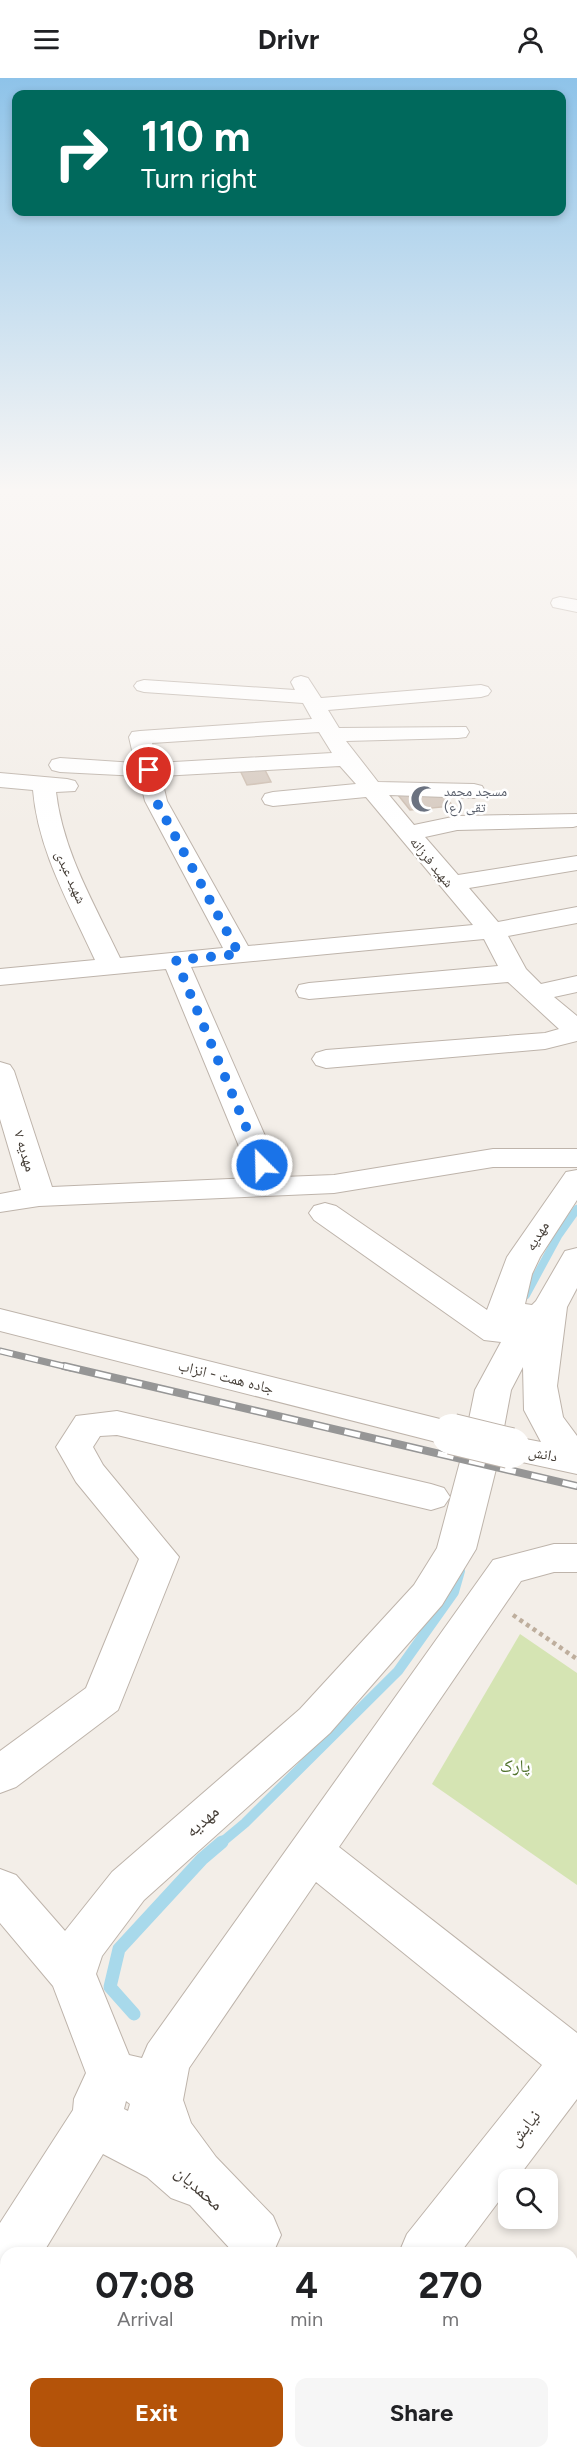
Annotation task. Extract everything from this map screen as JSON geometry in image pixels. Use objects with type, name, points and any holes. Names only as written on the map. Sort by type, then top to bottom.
[{"type":"street","points":[[144,686],[316,709],[458,732]]},
{"type":"street","points":[[239,954],[156,801],[140,736],[382,698],[434,697],[481,691]]},
{"type":"street","name":"شهید فرزانه","points":[[316,709],[346,759],[492,931],[514,972],[577,1032]]},
{"type":"street","points":[[0,780],[44,784],[151,781],[346,759]]},
{"type":"street","points":[[60,765],[151,781]]},
{"type":"street","name":"شهید عبدی","points":[[44,784],[45,803],[59,850],[111,966]]},
{"type":"street","points":[[273,799],[391,788],[474,791]]},
{"type":"street","points":[[409,833],[457,823],[573,820]]},
{"type":"street","points":[[451,884],[577,863]]},
{"type":"street","points":[[0,976],[492,931],[577,915]]},
{"type":"street","points":[[176,960],[271,1186]]},
{"type":"street","points":[[309,992],[514,972]]},
{"type":"street","points":[[535,993],[577,984]]},
{"type":"street","points":[[326,1059],[545,1041],[577,1032]]},
{"type":"street","name":"مهدیه ۷","points":[[0,1071],[39,1197]]},
{"type":"street","points":[[0,1203],[39,1197],[334,1184],[493,1158],[577,1158]]},
{"type":"street","name":"مهدیه","points":[[325,1213],[496,1332],[521,1263],[542,1226],[577,1179]]},
{"type":"street","points":[[577,1258],[545,1312],[540,1380],[542,1410],[550,1427],[577,1460]]},
{"type":"street","points":[[507,1299],[507,1308],[522,1316],[545,1312]]},
{"type":"street","name":"مهدیه","points":[[72,1974],[81,1947],[128,1886],[315,1721],[428,1595],[456,1549],[480,1460],[493,1390],[520,1338],[545,1312]]},
{"type":"street","name":"جاده همت - انزاب","points":[[0,1320],[510,1448]]},
{"type":"street","points":[[0,1775],[103,1698],[159,1557],[89,1473],[74,1447],[89,1425],[117,1423],[431,1497]]},
{"type":"street","name":"دانش","points":[[510,1448],[577,1460]]},
{"type":"street","points":[[17,2247],[122,2109],[166,2060],[507,1570],[554,1558],[577,1558]]},
{"type":"street","points":[[312,1852],[577,2062]]},
{"type":"street","points":[[0,1889],[72,1974],[122,2109]]},
{"type":"street","name":"نیایش","points":[[431,2247],[577,2062]]},
{"type":"street","name":"محمدیان","points":[[122,2109],[165,2159],[263,2244]]},
{"type":"path","points":[[489,1599],[577,1659]]},
{"type":"green space","name":"پارک","points":[[520,1634],[577,1673],[577,1885],[432,1784]]},
{"type":"building","points":[[262,764],[271,782],[247,785],[238,766]]},
{"type":"building","name":"مسجد محمد تقی (ع)","points":[[394,790],[441,792],[453,806],[410,810]]},
{"type":"waterway","points":[[526,1295],[558,1236],[577,1209]]},
{"type":"waterway","points":[[221,1843],[245,1823],[398,1671],[454,1592],[460,1571]]},
{"type":"waterway","points":[[134,2014],[110,1987],[119,1949],[202,1859],[222,1842]]},
{"type":"railway","points":[[0,1351],[71,1368]]},
{"type":"railway","points":[[64,1366],[577,1486]]},
{"type":"place","name":"مسجد محمد تقی (ع)","points":[[424,799]]},
{"type":"route","points":[[149,770],[156,801],[239,954],[176,960],[262,1165]]}]
